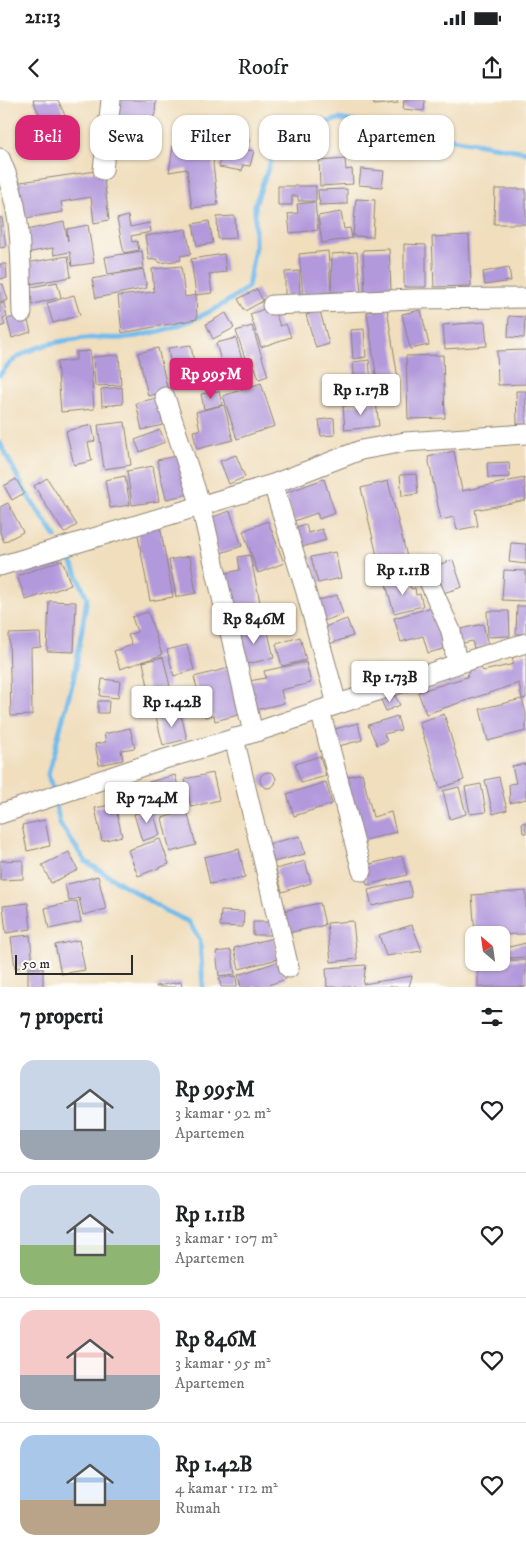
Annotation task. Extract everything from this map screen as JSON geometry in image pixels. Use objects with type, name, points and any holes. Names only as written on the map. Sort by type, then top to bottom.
[{"type":"street","points":[[103,170],[111,100]]},
{"type":"street","points":[[0,158],[10,182],[19,219],[22,313]]},
{"type":"street","points":[[272,305],[413,299],[526,298]]},
{"type":"street","points":[[165,397],[201,506],[253,733]]},
{"type":"street","points":[[0,566],[273,484],[361,450],[383,445],[526,434]]},
{"type":"street","points":[[273,484],[306,592],[362,871]]},
{"type":"street","points":[[423,568],[451,630],[457,664]]},
{"type":"street","points":[[0,814],[158,760],[253,733],[457,664],[526,643]]},
{"type":"street","points":[[234,738],[290,968]]},
{"type":"building","points":[[33,100],[58,100],[65,115],[40,115]]},
{"type":"building","points":[[118,100],[156,100],[154,115],[119,115]]},
{"type":"building","points":[[374,100],[397,100],[398,103],[374,105]]},
{"type":"building","points":[[404,100],[425,100],[424,111],[403,109]]},
{"type":"building","points":[[249,150],[254,151],[250,166],[243,165],[242,171],[219,167],[220,160],[249,160]]},
{"type":"building","points":[[172,152],[172,160],[214,160],[218,205],[192,208],[187,169],[169,172]]},
{"type":"building","points":[[345,160],[346,170],[352,169],[353,184],[320,186],[319,161]]},
{"type":"building","points":[[361,169],[384,171],[382,187],[359,185]]},
{"type":"building","points":[[103,170],[109,220],[94,223],[91,197],[61,202],[63,212],[19,219],[14,183]]},
{"type":"building","points":[[278,186],[316,186],[316,201],[298,201],[298,196],[292,196],[292,205],[278,205]]},
{"type":"building","points":[[347,189],[347,204],[319,205],[318,190]]},
{"type":"building","points":[[495,189],[526,189],[526,224],[494,224]]},
{"type":"building","points":[[356,199],[375,200],[373,237],[353,236]]},
{"type":"building","points":[[315,202],[318,230],[290,233],[288,214],[298,213],[297,204]]},
{"type":"building","points":[[341,212],[344,229],[350,228],[352,238],[322,243],[318,216]]},
{"type":"building","points":[[128,216],[130,227],[150,223],[151,232],[131,236],[132,242],[137,241],[139,250],[124,253],[117,219]]},
{"type":"building","points":[[235,216],[236,238],[218,239],[217,217]]},
{"type":"building","points":[[2,217],[6,247],[0,248],[0,218]]},
{"type":"building","points":[[209,221],[213,243],[197,246],[193,224]]},
{"type":"building","points":[[64,222],[68,241],[67,229],[88,225],[94,263],[72,266],[70,252],[54,255],[53,248],[26,253],[22,231]]},
{"type":"building","points":[[186,229],[191,254],[180,256],[181,260],[160,263],[157,259],[149,260],[145,236]]},
{"type":"building","points":[[469,235],[471,286],[434,287],[432,237]]},
{"type":"building","points":[[404,244],[426,245],[426,287],[404,287]]},
{"type":"building","points":[[389,249],[391,290],[365,292],[363,250]]},
{"type":"building","points":[[142,251],[144,268],[108,274],[105,257]]},
{"type":"building","points":[[328,251],[331,290],[332,254],[357,252],[361,293],[332,292],[303,295],[299,254]]},
{"type":"building","points":[[224,254],[226,272],[209,274],[212,293],[196,295],[191,259]]},
{"type":"building","points":[[68,256],[71,277],[30,284],[26,263]]},
{"type":"building","points":[[0,264],[6,264],[7,278],[0,279]]},
{"type":"building","points":[[181,266],[185,297],[196,295],[197,319],[122,333],[118,296],[154,292],[152,269]]},
{"type":"building","points":[[509,267],[511,281],[485,285],[483,272]]},
{"type":"building","points":[[143,269],[147,288],[96,298],[92,279]]},
{"type":"building","points":[[299,271],[300,296],[285,297],[285,272]]},
{"type":"building","points":[[57,282],[61,297],[30,305],[27,288]]},
{"type":"building","points":[[0,284],[3,284],[8,300],[0,303]]},
{"type":"building","points":[[257,289],[263,301],[245,311],[238,299]]},
{"type":"building","points":[[74,295],[80,315],[53,323],[47,303]]},
{"type":"building","points":[[4,303],[7,317],[3,318],[5,325],[0,327],[0,304]]},
{"type":"building","points":[[273,306],[280,326],[286,324],[291,337],[261,347],[250,314]]},
{"type":"building","points":[[387,309],[399,385],[378,388],[367,312]]},
{"type":"building","points":[[421,310],[429,345],[410,349],[402,314]]},
{"type":"building","points":[[320,311],[329,344],[316,348],[306,315]]},
{"type":"building","points":[[226,313],[234,328],[213,339],[206,324]]},
{"type":"building","points":[[26,314],[31,332],[12,338],[7,319]]},
{"type":"building","points":[[509,316],[525,317],[524,338],[508,337]]},
{"type":"building","points":[[485,322],[487,346],[445,349],[443,325]]},
{"type":"building","points":[[252,326],[268,376],[259,379],[252,358],[246,361],[236,331]]},
{"type":"building","points":[[364,329],[366,357],[353,359],[351,330]]},
{"type":"building","points":[[236,338],[244,367],[224,372],[216,343]]},
{"type":"building","points":[[191,345],[196,377],[173,381],[168,348]]},
{"type":"building","points":[[158,348],[168,391],[148,396],[138,353]]},
{"type":"building","points":[[526,350],[526,384],[498,385],[497,351]]},
{"type":"building","points":[[90,351],[94,409],[61,412],[57,362],[76,360],[76,352]]},
{"type":"building","points":[[119,355],[121,385],[95,386],[93,357]]},
{"type":"building","points":[[443,355],[445,418],[408,419],[406,356]]},
{"type":"building","points":[[369,360],[371,383],[355,385],[353,362]]},
{"type":"building","points":[[261,383],[275,426],[237,439],[223,396]]},
{"type":"building","points":[[122,387],[123,404],[102,406],[101,389]]},
{"type":"building","points":[[219,391],[222,405],[204,409],[201,394]]},
{"type":"building","points":[[516,391],[526,391],[526,424],[517,424]]},
{"type":"building","points":[[160,397],[167,424],[142,430],[136,403]]},
{"type":"building","points":[[376,402],[379,426],[345,430],[343,406]]},
{"type":"building","points":[[224,405],[233,440],[197,449],[193,431],[200,430],[196,412]]},
{"type":"building","points":[[334,418],[335,435],[321,436],[319,420]]},
{"type":"building","points":[[125,422],[131,465],[104,469],[98,425]]},
{"type":"building","points":[[92,425],[95,441],[88,443],[92,461],[74,465],[66,431]]},
{"type":"building","points":[[160,430],[165,442],[140,452],[135,440]]},
{"type":"building","points":[[454,451],[462,491],[524,478],[526,500],[475,510],[478,526],[457,530],[454,517],[441,520],[428,457]]},
{"type":"building","points":[[181,455],[190,494],[166,499],[157,460]]},
{"type":"building","points":[[236,455],[245,477],[229,484],[220,461]]},
{"type":"building","points":[[509,462],[510,477],[488,478],[487,463]]},
{"type":"building","points":[[153,466],[159,501],[132,505],[127,471]]},
{"type":"building","points":[[416,474],[418,494],[402,496],[400,475]]},
{"type":"building","points":[[125,476],[130,505],[110,508],[105,480]]},
{"type":"building","points":[[47,478],[77,525],[64,533],[34,486]]},
{"type":"building","points":[[16,479],[24,493],[12,500],[4,486]]},
{"type":"building","points":[[324,479],[335,513],[319,519],[317,513],[294,521],[285,493]]},
{"type":"building","points":[[388,481],[407,557],[379,564],[361,488]]},
{"type":"building","points":[[8,503],[23,532],[4,542],[0,533],[0,507]]},
{"type":"building","points":[[230,511],[242,546],[218,554],[207,519]]},
{"type":"building","points":[[268,521],[284,563],[258,573],[243,531]]},
{"type":"building","points":[[306,524],[308,533],[322,529],[326,540],[299,548],[293,528]]},
{"type":"building","points":[[160,526],[173,597],[150,601],[137,530]]},
{"type":"building","points":[[511,543],[526,544],[526,564],[509,562]]},
{"type":"building","points":[[335,552],[341,578],[318,583],[311,557]]},
{"type":"building","points":[[250,555],[260,602],[229,609],[221,574],[240,570],[238,557]]},
{"type":"building","points":[[190,556],[196,593],[176,597],[169,560]]},
{"type":"building","points":[[62,560],[71,585],[26,600],[17,576]]},
{"type":"building","points":[[453,560],[462,587],[437,595],[428,568]]},
{"type":"building","points":[[504,570],[526,571],[526,601],[502,600]]},
{"type":"building","points":[[408,579],[411,589],[415,588],[416,595],[420,594],[423,606],[394,613],[386,584]]},
{"type":"building","points":[[337,595],[343,614],[324,621],[316,601]]},
{"type":"building","points":[[49,601],[76,602],[74,652],[47,651]]},
{"type":"building","points":[[436,606],[447,648],[428,653],[423,636],[401,642],[394,618]]},
{"type":"building","points":[[517,606],[526,606],[526,634],[516,634]]},
{"type":"building","points":[[487,611],[509,611],[510,636],[488,637]]},
{"type":"building","points":[[148,612],[162,655],[120,669],[114,651],[132,645],[128,635],[137,632],[132,617]]},
{"type":"building","points":[[347,619],[353,636],[329,644],[324,627]]},
{"type":"building","points":[[266,624],[274,658],[242,665],[234,632]]},
{"type":"building","points":[[483,624],[488,645],[474,648],[472,641],[455,645],[452,631]]},
{"type":"building","points":[[40,633],[41,647],[31,648],[32,715],[11,716],[9,634]]},
{"type":"building","points":[[300,637],[306,660],[282,666],[276,644]]},
{"type":"building","points":[[187,645],[194,670],[174,676],[167,650]]},
{"type":"building","points":[[526,652],[526,698],[522,699],[519,683],[426,714],[418,692],[467,677],[469,670],[480,666],[483,671],[514,664],[512,658]]},
{"type":"building","points":[[163,657],[170,686],[149,691],[143,662]]},
{"type":"building","points":[[306,662],[311,683],[281,690],[284,703],[256,710],[249,681],[266,678],[264,671]]},
{"type":"building","points":[[229,668],[242,714],[215,721],[214,715],[205,717],[194,677]]},
{"type":"building","points":[[102,679],[120,681],[118,698],[100,696]]},
{"type":"building","points":[[394,694],[400,705],[386,711],[381,700]]},
{"type":"building","points":[[522,699],[526,713],[526,731],[488,741],[480,709]]},
{"type":"building","points":[[98,701],[109,701],[108,713],[98,713]]},
{"type":"building","points":[[180,711],[187,739],[163,745],[156,717]]},
{"type":"building","points":[[444,714],[464,780],[440,788],[419,722]]},
{"type":"building","points":[[397,716],[401,730],[384,734],[387,741],[377,745],[368,725]]},
{"type":"building","points":[[358,723],[362,740],[331,748],[327,731]]},
{"type":"building","points":[[130,728],[135,748],[121,750],[123,760],[99,765],[95,744],[106,742],[104,734]]},
{"type":"building","points":[[320,756],[326,776],[301,783],[295,764]]},
{"type":"building","points":[[526,764],[526,799],[510,803],[509,784],[516,783],[512,766]]},
{"type":"building","points":[[265,772],[271,772],[276,777],[274,786],[265,788],[260,783],[260,777]]},
{"type":"building","points":[[213,773],[219,800],[191,807],[185,779]]},
{"type":"building","points":[[362,773],[373,817],[391,812],[396,832],[355,843],[339,779]]},
{"type":"building","points":[[175,775],[181,797],[155,804],[149,782]]},
{"type":"building","points":[[499,777],[507,810],[493,814],[485,780]]},
{"type":"building","points":[[326,782],[332,804],[294,816],[287,794]]},
{"type":"building","points":[[481,784],[486,812],[470,814],[465,787]]},
{"type":"building","points":[[459,787],[466,814],[450,819],[443,791]]},
{"type":"building","points":[[115,804],[122,836],[102,841],[95,808]]},
{"type":"building","points":[[152,808],[160,835],[142,841],[134,814]]},
{"type":"building","points":[[187,811],[196,845],[170,852],[162,818]]},
{"type":"building","points":[[45,820],[50,846],[27,851],[22,825]]},
{"type":"building","points":[[526,822],[526,833],[523,833],[522,823]]},
{"type":"building","points":[[300,836],[305,854],[273,862],[268,844]]},
{"type":"building","points":[[160,839],[169,864],[138,876],[128,850]]},
{"type":"building","points":[[239,849],[245,877],[210,884],[204,857]]},
{"type":"building","points":[[69,852],[78,870],[51,883],[42,865]]},
{"type":"building","points":[[402,856],[407,875],[367,885],[362,866]]},
{"type":"building","points":[[23,860],[23,879],[0,880],[0,861]]},
{"type":"building","points":[[305,861],[311,883],[282,892],[276,869]]},
{"type":"building","points":[[98,876],[106,909],[83,915],[79,898],[69,901],[65,885]]},
{"type":"building","points":[[409,881],[412,897],[372,906],[368,890]]},
{"type":"building","points":[[526,891],[526,934],[510,934],[510,926],[474,926],[472,895]]},
{"type":"building","points":[[77,901],[81,922],[49,929],[45,908]]},
{"type":"building","points":[[28,903],[31,929],[6,933],[3,906]]},
{"type":"building","points":[[320,903],[325,925],[283,934],[278,912]]},
{"type":"building","points":[[221,911],[244,912],[243,927],[220,926]]},
{"type":"building","points":[[353,921],[357,959],[331,962],[327,923]]},
{"type":"building","points":[[253,922],[272,922],[272,935],[253,935]]},
{"type":"building","points":[[412,925],[422,951],[386,956],[379,935]]},
{"type":"building","points":[[30,935],[33,965],[15,968],[11,937]]},
{"type":"building","points":[[273,938],[278,959],[239,969],[234,948]]},
{"type":"building","points":[[79,940],[85,970],[61,974],[55,945]]},
{"type":"building","points":[[526,943],[526,957],[510,958],[510,947]]},
{"type":"building","points":[[231,950],[235,974],[219,976],[216,952]]},
{"type":"building","points":[[510,960],[526,960],[526,987],[478,987],[478,971],[510,971]]},
{"type":"building","points":[[280,961],[286,979],[263,987],[241,987],[238,975]]},
{"type":"building","points":[[366,965],[363,984],[412,976],[409,987],[327,987],[326,968]]},
{"type":"building","points":[[28,968],[43,968],[43,987],[28,987]]},
{"type":"building","points":[[236,976],[237,987],[221,987],[219,978]]},
{"type":"building","points":[[181,982],[182,987],[156,987],[156,986]]},
{"type":"waterway","points":[[0,375],[16,358],[26,352],[49,344],[73,339],[123,338],[157,332],[205,314],[248,287],[255,247],[255,205],[271,160],[287,139],[309,127],[339,119],[526,152]]},
{"type":"waterway","points":[[0,443],[26,493],[56,537]]},
{"type":"waterway","points":[[53,792],[48,774],[74,677],[87,598],[70,559]]},
{"type":"waterway","points":[[55,801],[60,824],[86,862],[166,911],[189,922],[200,940],[203,987]]}]
